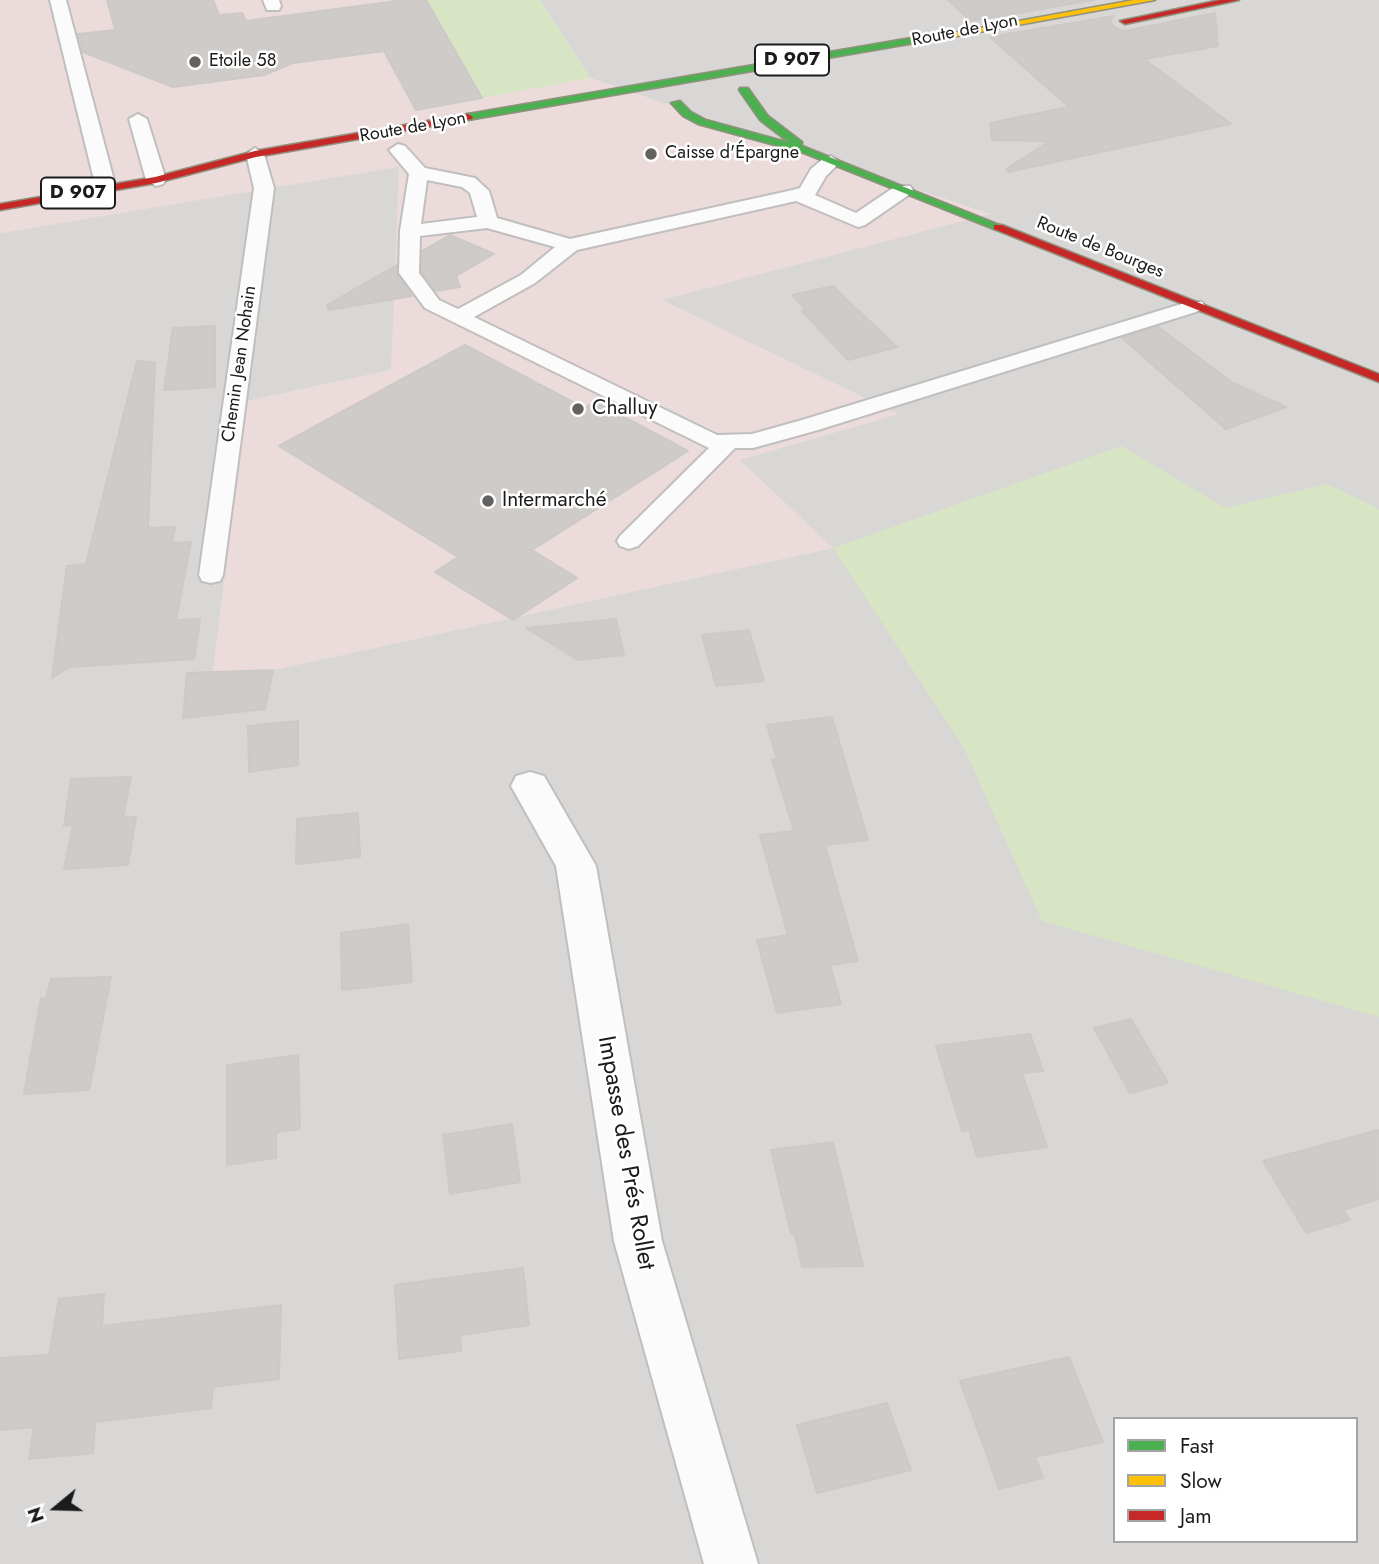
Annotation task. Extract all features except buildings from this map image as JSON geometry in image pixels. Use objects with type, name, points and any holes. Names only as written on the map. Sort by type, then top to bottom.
[{"type":"main road","name":"Route de Lyon","points":[[0,207],[156,180],[264,166],[436,122],[1150,0]]},
{"type":"main road","points":[[1090,27],[1234,0]]},
{"type":"main road","name":"Route de Lyon","points":[[676,103],[671,96],[740,89],[866,57],[933,36]]},
{"type":"main road","name":"Route de Lyon","points":[[436,122],[643,93],[740,89]]},
{"type":"main road","name":"Route de Bourges","points":[[740,89],[764,118],[808,151]]},
{"type":"main road","name":"Route de Bourges","points":[[676,103],[687,114],[702,122],[808,151],[1379,379]]},
{"type":"street","name":"Impasse des Prés Rollet","points":[[530,786],[576,866],[638,1241],[731,1564]]},
{"type":"lane","points":[[58,0],[106,188]]},
{"type":"lane","points":[[138,119],[156,180]]},
{"type":"lane","points":[[398,150],[419,173],[468,182],[479,191],[488,222]]},
{"type":"lane","points":[[458,317],[528,279],[570,245],[807,192],[818,173],[831,162]]},
{"type":"lane","name":"Chemin Jean Nohain","points":[[211,575],[264,188],[264,166]]},
{"type":"lane","points":[[419,173],[410,231],[409,273],[432,304],[713,442],[753,441],[810,425],[1195,306]]},
{"type":"lane","points":[[797,195],[858,221],[903,190]]},
{"type":"lane","points":[[410,231],[488,222],[570,245]]},
{"type":"lane","points":[[629,541],[728,442]]},
{"type":"shaded area","points":[[0,0],[426,0],[482,98],[590,78],[990,214],[662,300],[899,414],[740,460],[833,548],[273,670],[213,672],[247,401],[391,370],[399,167],[0,233]]},
{"type":"shaded area","points":[[540,0],[1379,0],[1379,1564],[0,1564],[0,233],[399,166],[988,214],[590,78]],"holes":[[[391,370],[832,548],[273,670],[213,672],[247,401]]]},
{"type":"green space","points":[[426,0],[540,0],[590,78],[482,98]]},
{"type":"green space","points":[[1122,446],[1225,508],[1327,484],[1379,509],[1379,1017],[1042,921],[964,748],[833,548]]},
{"type":"traffic: fast","points":[[468,117],[952,34]]},
{"type":"traffic: fast","points":[[744,90],[764,118],[798,144]]},
{"type":"traffic: fast","points":[[676,103],[687,114],[702,122],[808,151],[998,227]]},
{"type":"traffic: slow","points":[[952,34],[1150,0]]},
{"type":"traffic: jam","points":[[1125,21],[1234,0]]},
{"type":"traffic: jam","points":[[0,207],[156,180],[255,154],[468,117]]},
{"type":"traffic: jam","points":[[998,227],[1379,378]]},
{"type":"place","name":"Etoile 58","points":[[195,62]]},
{"type":"place","name":"Caisse d'Épargne","points":[[651,154]]},
{"type":"place","name":"Challuy","points":[[578,409]]},
{"type":"place","name":"Intermarché","points":[[488,501]]}]
